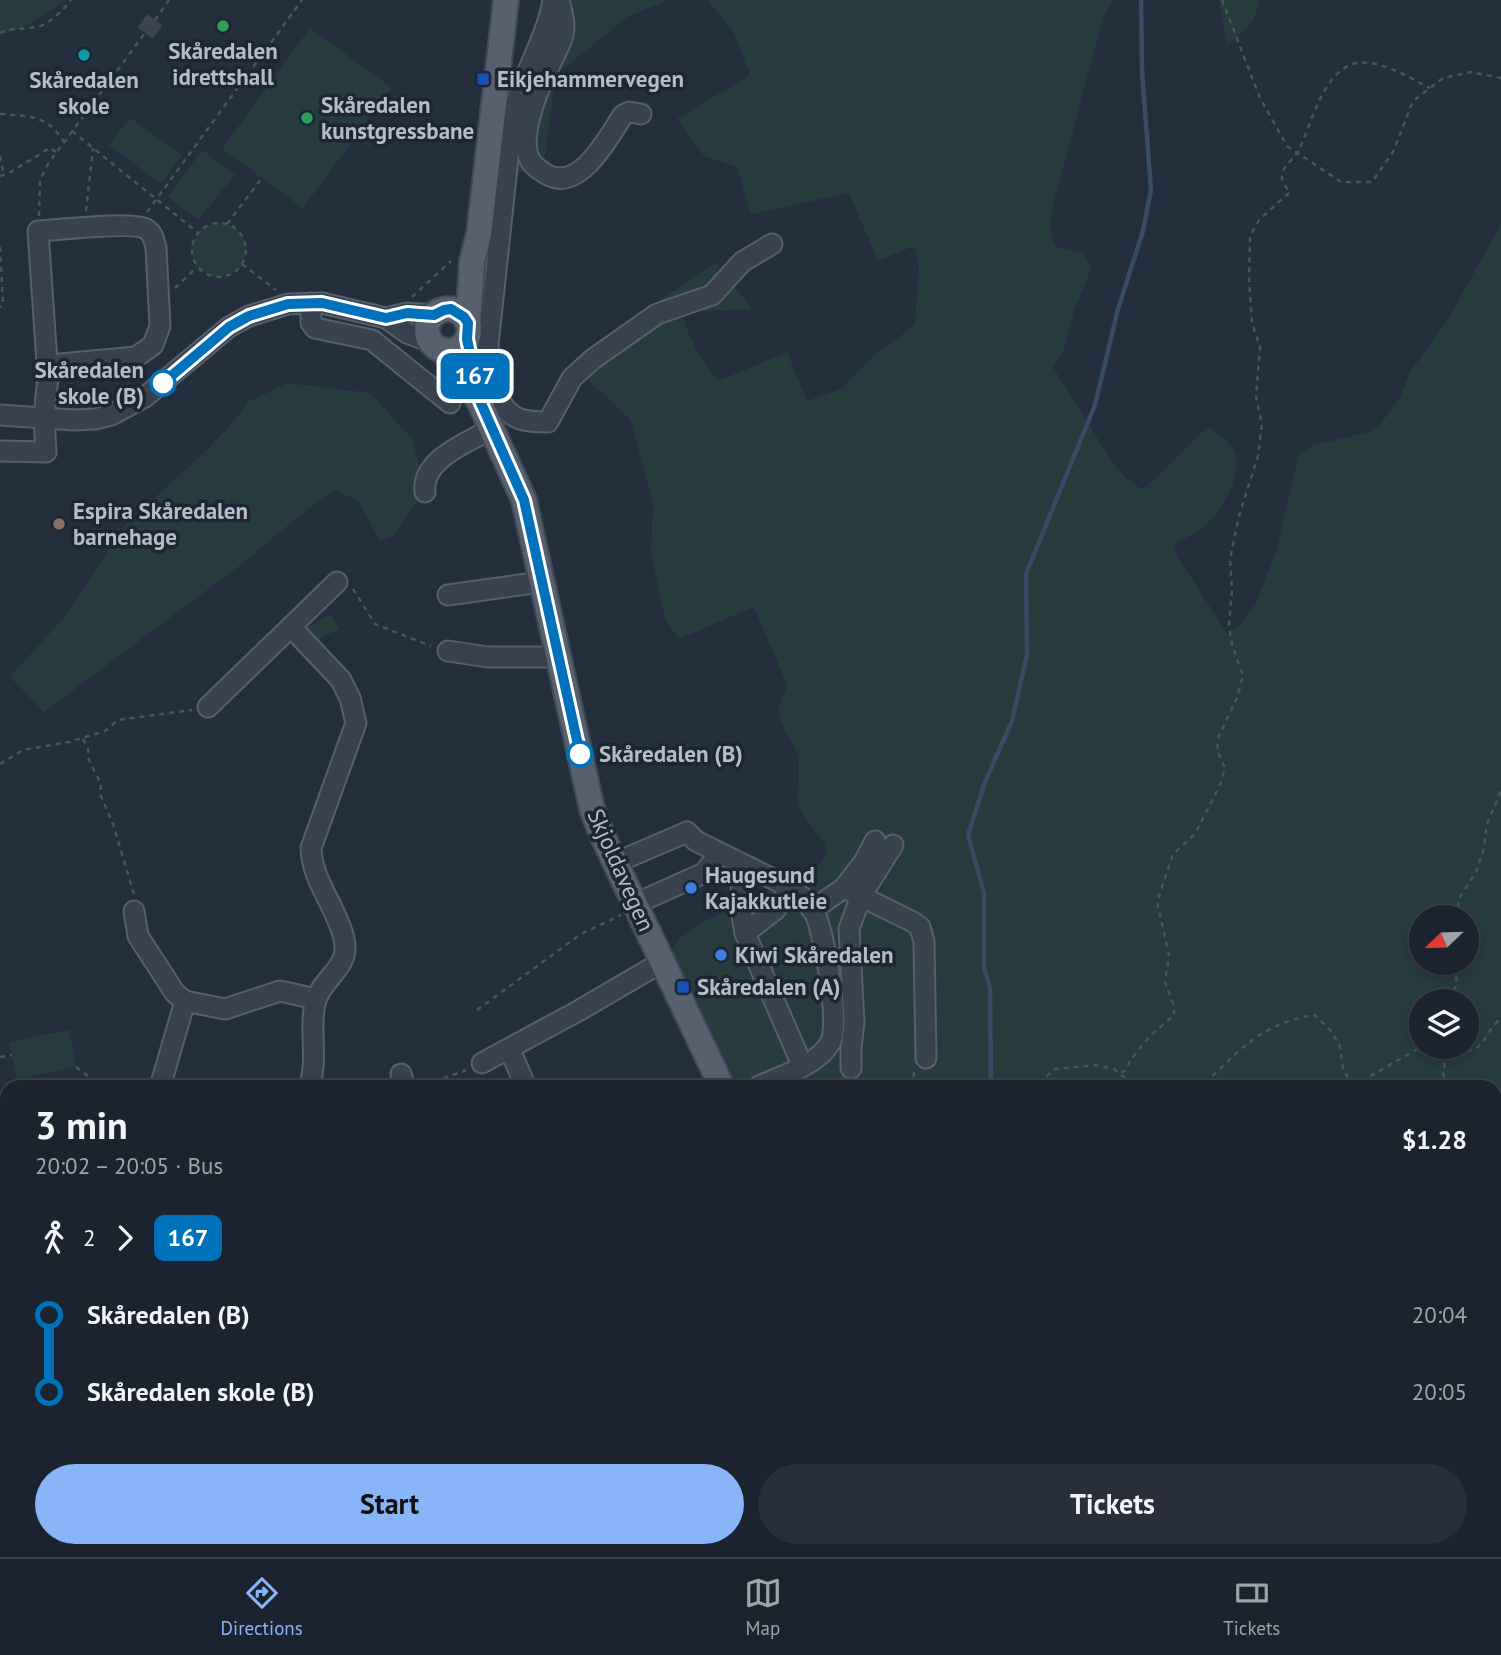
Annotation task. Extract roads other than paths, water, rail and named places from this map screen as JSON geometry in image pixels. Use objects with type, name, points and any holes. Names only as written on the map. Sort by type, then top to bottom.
[{"type":"main road","name":"Skjoldavegen","points":[[480,401],[468,331],[472,261],[479,234],[506,0]]},
{"type":"main road","name":"Skjoldavegen","points":[[439,312],[472,261]]},
{"type":"main road","points":[[439,312],[458,312],[468,331],[457,349],[437,346],[428,328],[439,312]]},
{"type":"main road","name":"Skjoldavegen","points":[[437,346],[480,401],[524,500],[593,809],[614,864],[662,962],[712,1080]]},
{"type":"street","points":[[553,0],[544,31],[515,102],[488,345],[494,384],[508,411],[517,418],[548,422],[572,378],[593,359],[657,314],[712,295],[742,262],[772,244]]},
{"type":"street","points":[[559,0],[564,27],[530,117],[526,139],[530,159],[550,177],[569,178],[592,159],[623,115],[629,112],[641,114]]},
{"type":"street","points":[[0,451],[46,452],[44,417],[48,377],[38,231],[137,226],[145,229],[153,236],[156,248],[160,326],[153,345],[145,352],[124,359],[60,363],[48,377]]},
{"type":"street","points":[[311,303],[312,323],[315,328],[372,340],[450,403]]},
{"type":"street","points":[[0,415],[74,420],[111,415],[145,397],[229,327],[249,316],[288,304],[311,303],[349,308],[386,318],[407,333],[437,346]]},
{"type":"street","points":[[386,318],[407,313],[439,312]]},
{"type":"street","points":[[425,492],[426,475],[441,458],[493,428]]},
{"type":"street","points":[[208,707],[337,582]]},
{"type":"street","points":[[448,595],[541,582]]},
{"type":"street","points":[[291,627],[341,680],[353,704],[356,723],[311,848],[314,869],[344,936],[346,949],[340,967],[316,999],[314,1069],[311,1080]]},
{"type":"street","points":[[447,651],[488,657],[559,657]]},
{"type":"street","points":[[629,857],[687,832],[696,841],[791,888],[803,897],[812,910],[820,933],[832,995],[835,1030],[831,1043],[821,1055],[771,1080]]},
{"type":"street","points":[[851,1068],[854,1022],[849,929],[853,892],[884,843]]},
{"type":"street","points":[[646,899],[704,873],[720,853]]},
{"type":"street","points":[[751,868],[741,889],[740,905],[745,933],[802,1065]]},
{"type":"street","points":[[745,933],[775,910],[791,888]]},
{"type":"street","points":[[812,910],[853,892],[914,922],[923,935],[926,1058]]},
{"type":"street","points":[[134,911],[138,936],[174,992],[185,1001],[225,1009],[280,991],[316,999]]},
{"type":"street","points":[[482,1063],[510,1050],[662,962]]},
{"type":"street","points":[[162,1080],[185,1001]]},
{"type":"street","points":[[510,1050],[523,1080]]},
{"type":"waterway","points":[[991,1080],[990,988],[984,967],[984,893],[968,835],[985,782],[1012,721],[1027,655],[1026,574],[1095,405],[1118,309],[1143,231],[1151,190],[1142,71],[1141,0]]},
{"type":"tunnel","points":[[145,33],[155,20]]},
{"type":"place","name":"Skåredalen idrettshall","points":[[223,26]]},
{"type":"place","name":"Skåredalen skole","points":[[84,55]]},
{"type":"place","name":"Eikjehammervegen","points":[[483,79]]},
{"type":"place","name":"Skåredalen kunstgressbane","points":[[307,118]]},
{"type":"place","name":"Skåredalen skole (B)","points":[[163,383]]},
{"type":"place","name":"Espira Skåredalen barnehage","points":[[59,524]]},
{"type":"place","name":"Skåredalen (B)","points":[[580,754]]},
{"type":"place","name":"Haugesund Kajakkutleie","points":[[691,888]]},
{"type":"place","name":"Kiwi Skåredalen","points":[[721,955]]},
{"type":"place","name":"Skåredalen (A)","points":[[683,987]]}]
